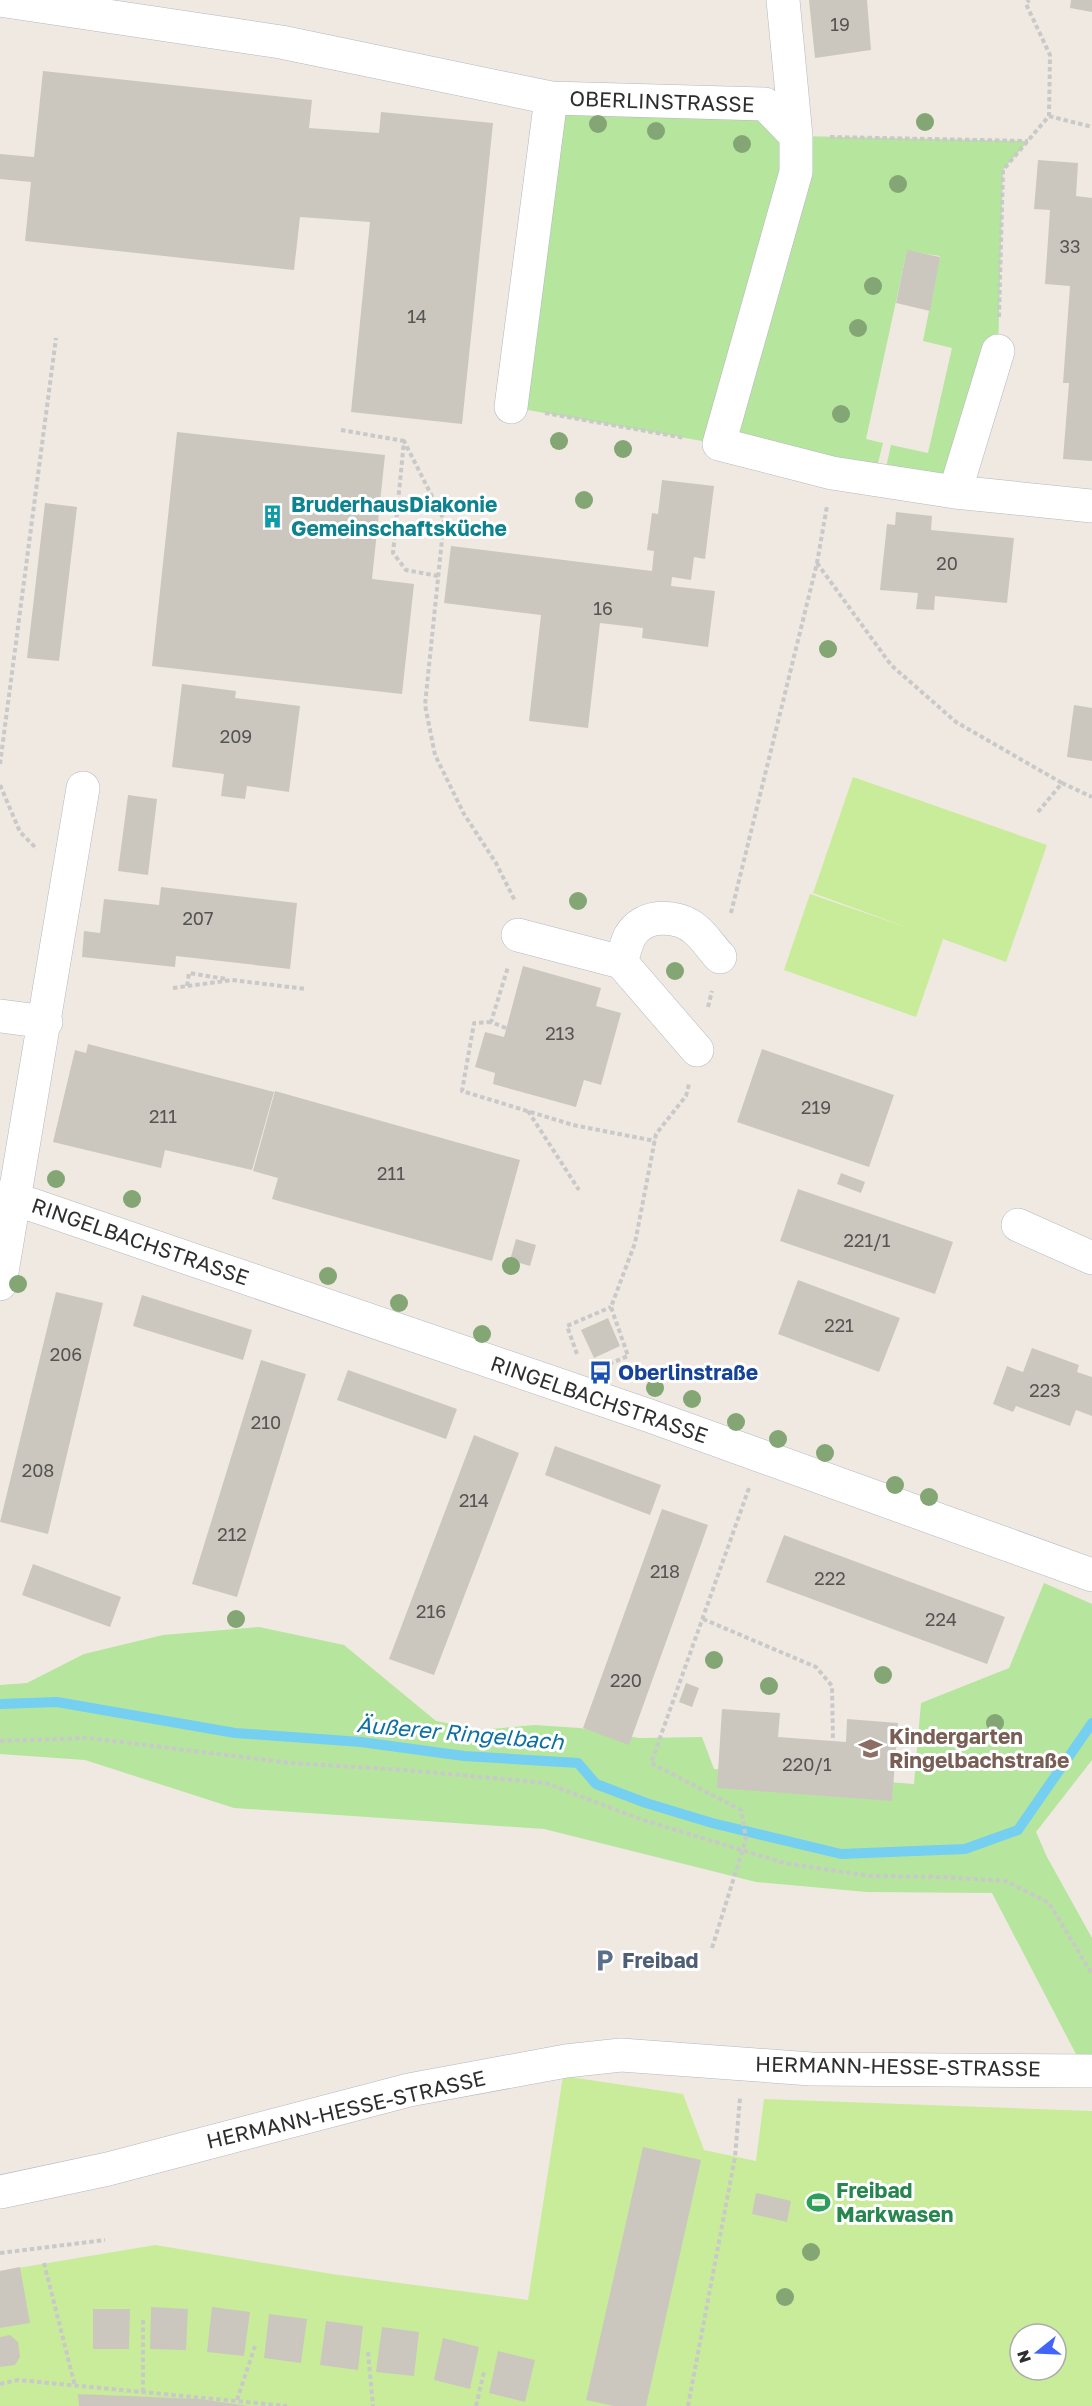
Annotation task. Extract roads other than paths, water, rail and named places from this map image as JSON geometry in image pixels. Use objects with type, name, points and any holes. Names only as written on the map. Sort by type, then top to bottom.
[{"type":"street","name":"OBERLINSTRASSE","points":[[0,0],[281,42],[551,98],[765,104],[796,136]]},
{"type":"street","points":[[783,0],[796,136],[796,172],[719,444],[832,473],[955,492],[1092,506]]},
{"type":"street","points":[[512,407],[551,98]]},
{"type":"street","points":[[955,492],[998,351]]},
{"type":"street","name":"RINGELBACHSTRASSE","points":[[83,788],[46,1022],[7,1198],[601,1399],[759,1458],[1088,1564]]},
{"type":"street","points":[[621,962],[630,935],[642,922],[658,918],[675,919],[695,929],[720,957]]},
{"type":"street","points":[[518,934],[621,962],[697,1050]]},
{"type":"street","points":[[1,1016],[46,1022]]},
{"type":"street","points":[[0,1284],[7,1198]]},
{"type":"street","points":[[1018,1225],[1092,1258]]},
{"type":"street","name":"HERMANN-HESSE-STRASSE","points":[[0,2192],[108,2169],[410,2090],[566,2061],[621,2055],[811,2069],[1092,2071]]},
{"type":"waterway","name":"Äußerer Ringelbach","points":[[0,1704],[57,1702],[235,1733],[361,1742],[464,1756],[578,1763],[596,1784],[646,1803],[712,1823],[841,1854],[965,1849],[1018,1830],[1092,1723]]},
{"type":"place","name":"BruderhausDiakonie Gemeinschaftsküche","points":[[273,517]]},
{"type":"place","name":"Oberlinstraße","points":[[600,1373]]},
{"type":"place","name":"Kindergarten Ringelbachstraße","points":[[871,1749]]},
{"type":"place","name":"Freibad","points":[[604,1961]]},
{"type":"place","name":"Freibad Markwasen","points":[[818,2203]]}]
